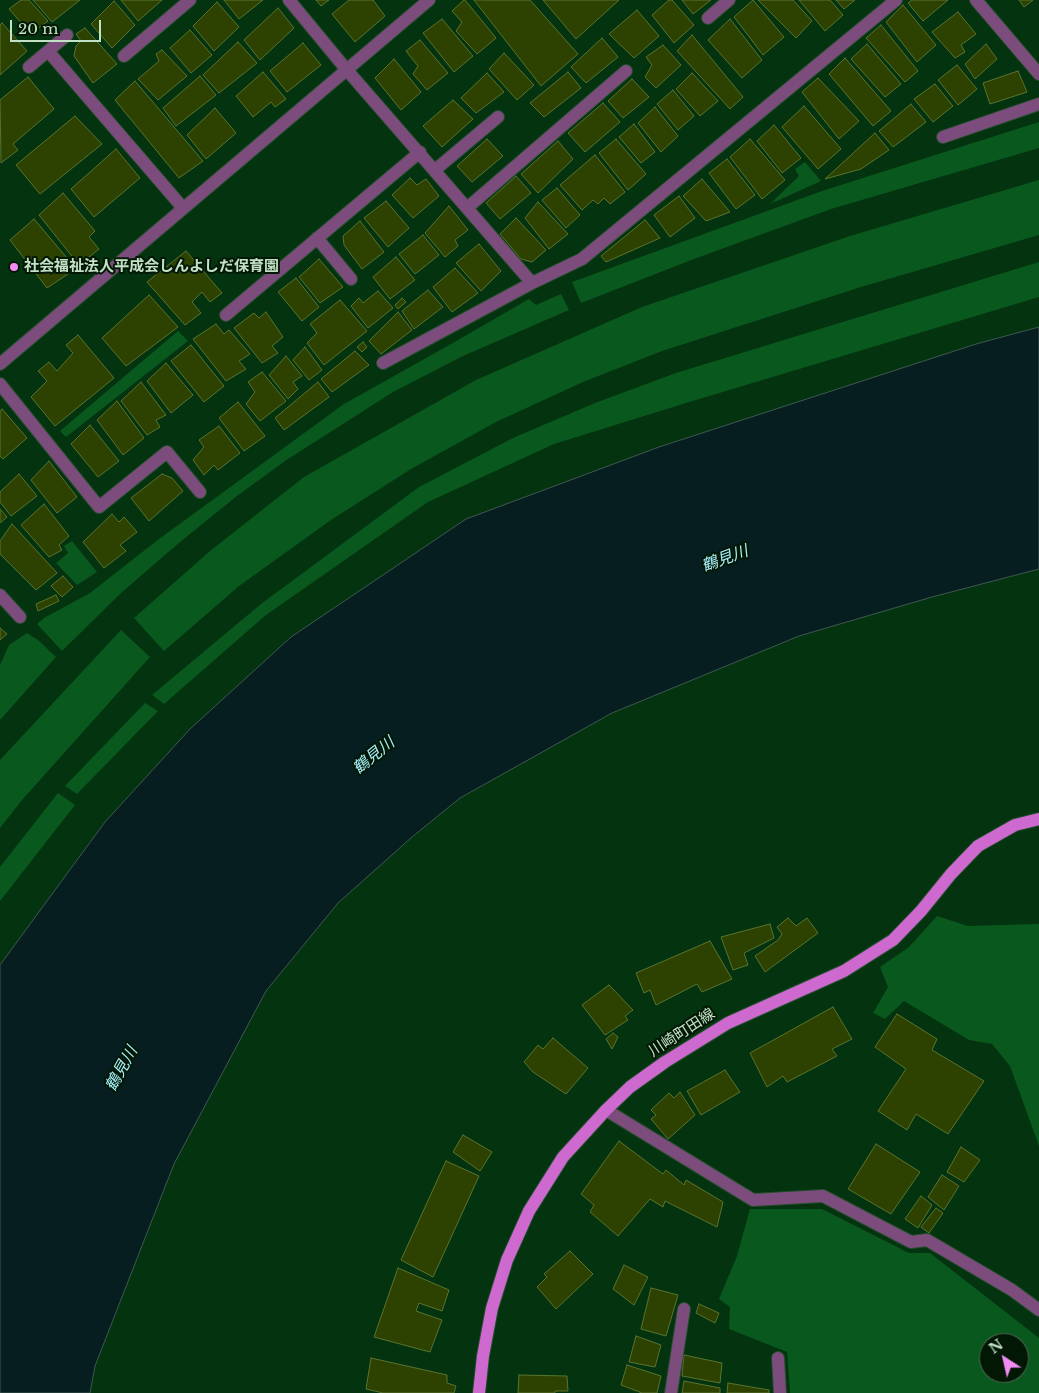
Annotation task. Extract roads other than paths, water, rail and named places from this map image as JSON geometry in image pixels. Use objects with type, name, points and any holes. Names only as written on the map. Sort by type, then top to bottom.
[{"type":"main road","name":"川崎町田線","points":[[479,1393],[483,1356],[492,1308],[507,1260],[529,1211],[563,1157],[606,1110],[630,1087],[665,1062],[728,1023],[844,971],[894,940],[978,846],[1015,825],[1039,819]]},
{"type":"street","points":[[124,56],[190,0]]},
{"type":"street","points":[[288,0],[532,283]]},
{"type":"street","points":[[0,364],[429,0]]},
{"type":"street","points":[[708,18],[729,0]]},
{"type":"street","points":[[383,363],[532,283],[582,259],[896,0]]},
{"type":"street","points":[[976,0],[1039,74]]},
{"type":"street","points":[[29,67],[67,35]]},
{"type":"street","points":[[48,51],[183,208]]},
{"type":"street","points":[[468,208],[626,71]]},
{"type":"street","points":[[943,137],[1039,104]]},
{"type":"street","points":[[435,170],[498,117]]},
{"type":"street","points":[[226,315],[420,152]]},
{"type":"street","points":[[317,238],[351,278]]},
{"type":"street","points":[[0,384],[99,507],[167,452],[200,492]]},
{"type":"street","points":[[0,595],[20,617]]},
{"type":"street","points":[[606,1110],[753,1200],[823,1196],[911,1242],[927,1240],[1012,1290],[1039,1310]]},
{"type":"street","points":[[671,1393],[684,1309]]},
{"type":"street","points":[[778,1358],[780,1393]]},
{"type":"water","name":"鶴見川","points":[[1039,327],[1039,569],[932,597],[799,636],[612,713],[460,798],[412,837],[338,903],[266,991],[174,1164],[95,1366],[90,1393],[0,1393],[0,965],[105,822],[190,729],[291,637],[466,519],[659,447],[976,344]]},
{"type":"place","name":"社会福祉法人平成会しんよしだ保育園","points":[[14,267]]}]
